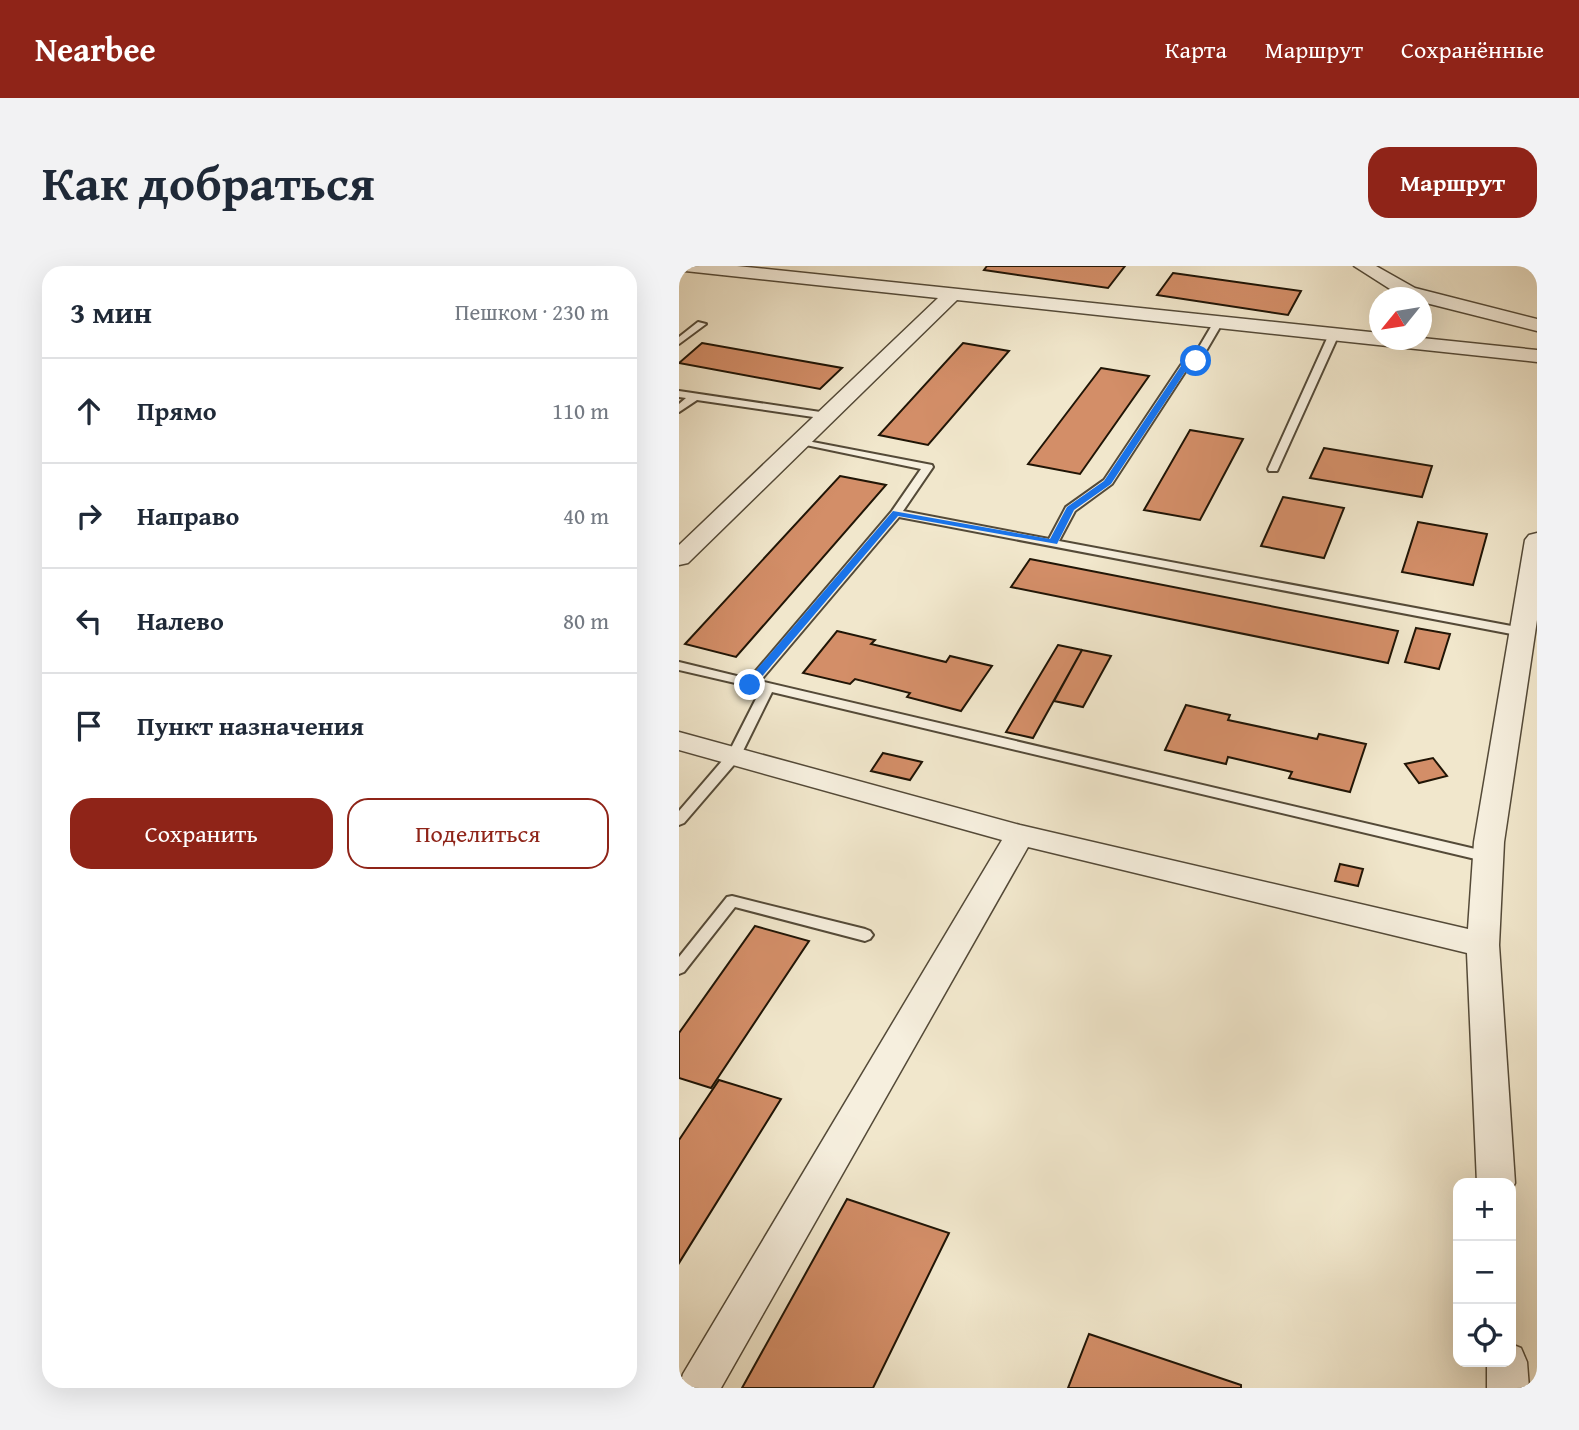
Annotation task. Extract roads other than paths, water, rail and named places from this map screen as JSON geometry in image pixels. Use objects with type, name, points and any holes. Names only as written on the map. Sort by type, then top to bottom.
[{"type":"street","points":[[685,266],[1369,338]]},
{"type":"street","points":[[1363,266],[1408,292],[1537,325]]},
{"type":"street","points":[[679,558],[953,293]]},
{"type":"street","points":[[1432,345],[1537,356]]},
{"type":"street","points":[[1496,1178],[1483,945],[1488,857],[1537,540]]},
{"type":"street","points":[[679,741],[1020,835],[1483,945]]},
{"type":"street","points":[[698,1388],[1020,835]]},
{"type":"street","points":[[1507,1367],[1508,1388]]},
{"type":"lane","points":[[1053,542],[1070,509],[1108,482],[1184,367],[1196,361],[1218,322]]},
{"type":"lane","points":[[679,341],[701,324]]},
{"type":"lane","points":[[1273,469],[1333,334]]},
{"type":"lane","points":[[679,394],[827,416]]},
{"type":"lane","points":[[679,409],[695,396]]},
{"type":"lane","points":[[750,685],[896,513],[928,467],[801,441]]},
{"type":"lane","points":[[896,513],[1522,632]]},
{"type":"lane","points":[[679,666],[750,685],[1488,857]]},
{"type":"lane","points":[[679,820],[734,756],[768,689]]},
{"type":"lane","points":[[679,968],[732,901],[865,935]]}]
